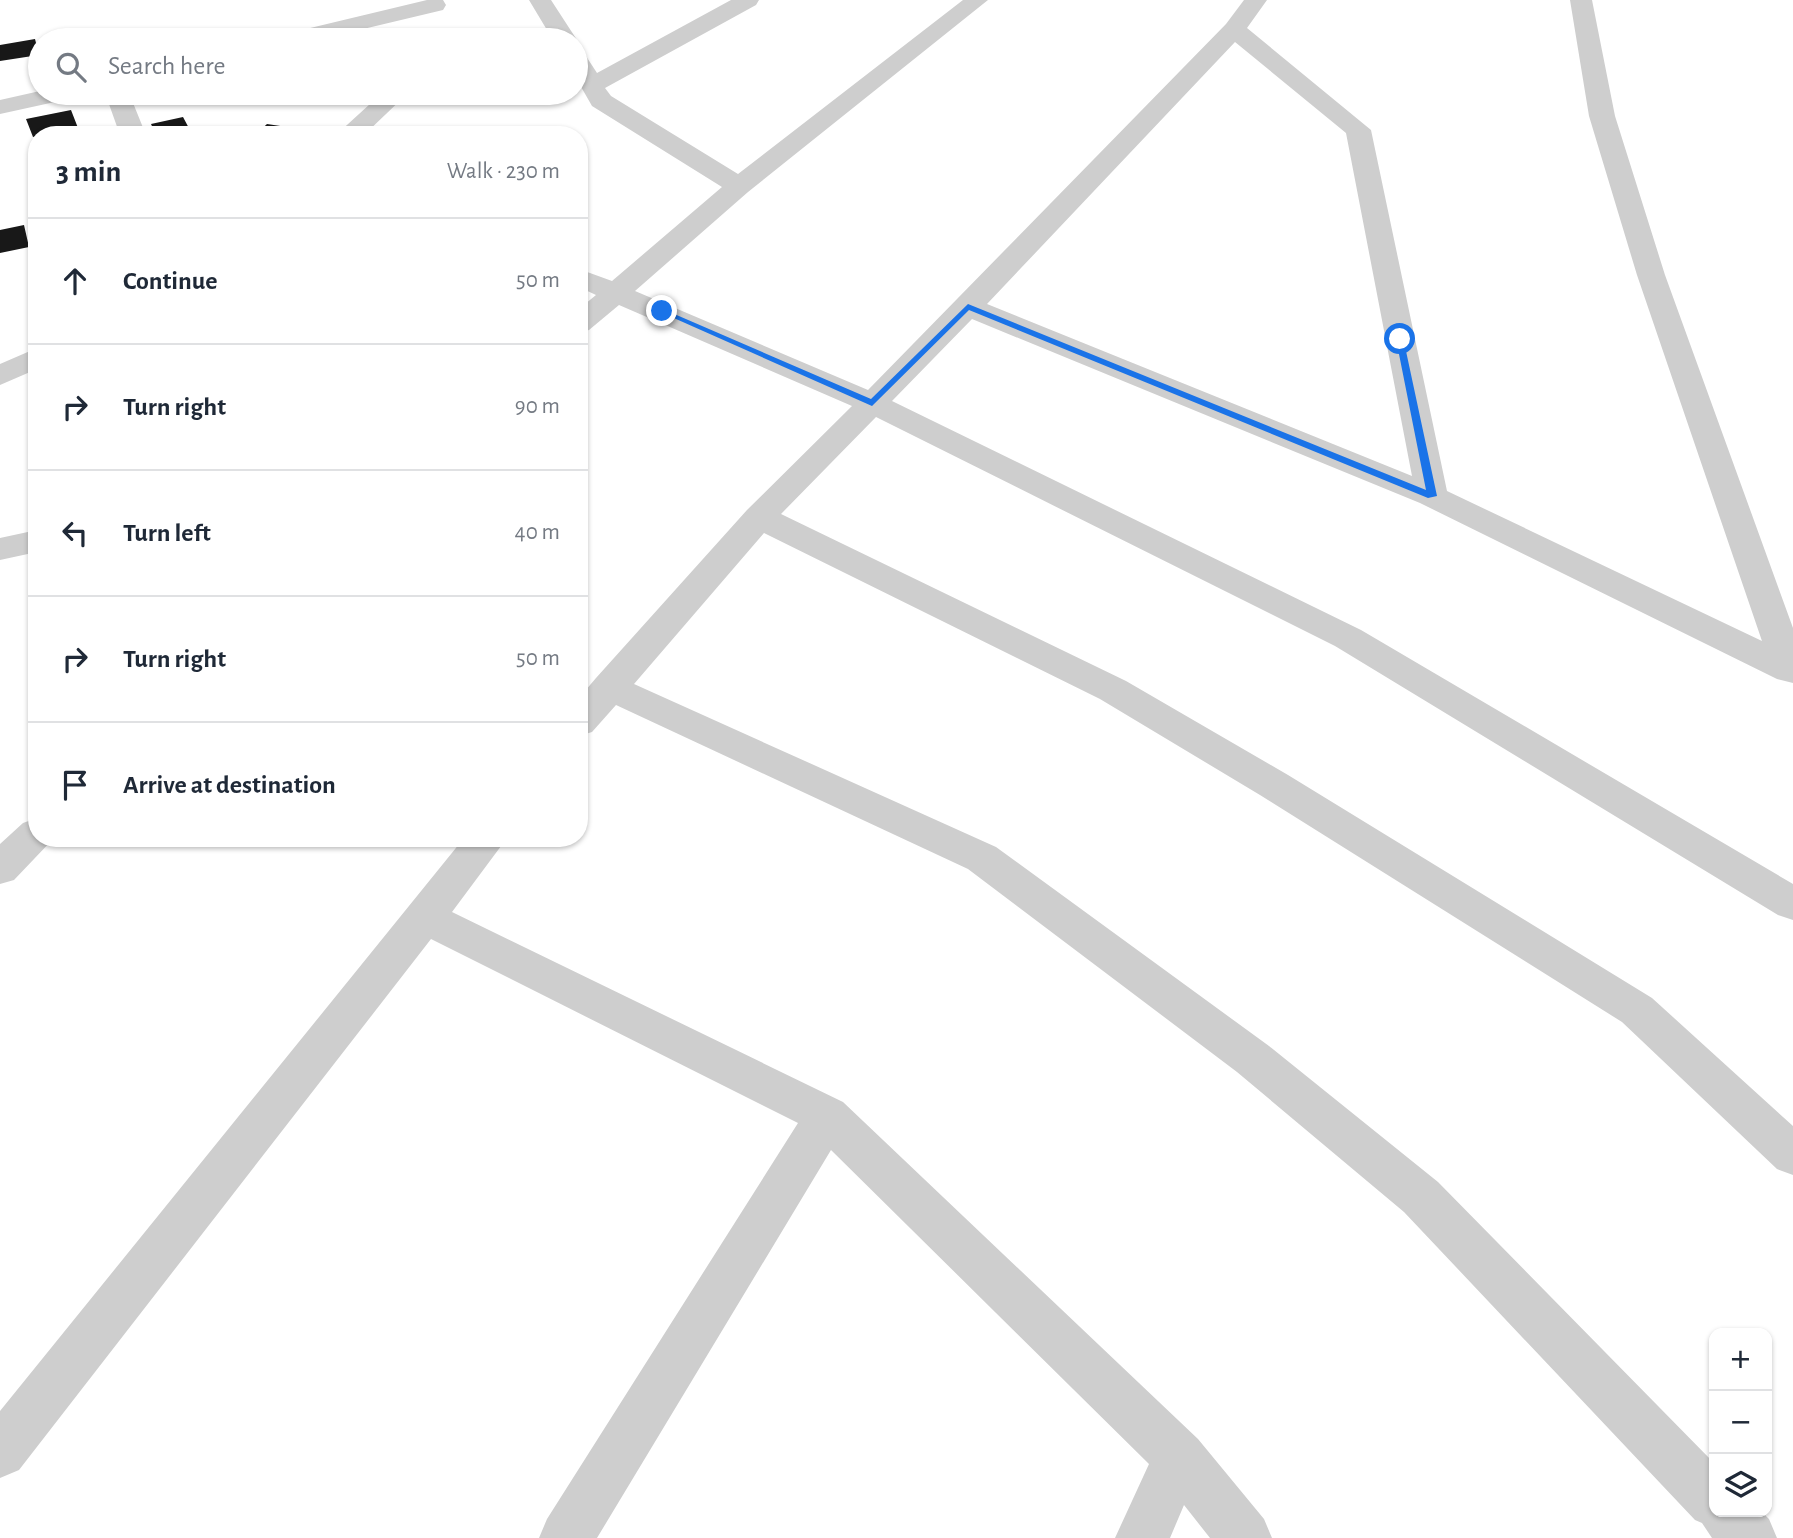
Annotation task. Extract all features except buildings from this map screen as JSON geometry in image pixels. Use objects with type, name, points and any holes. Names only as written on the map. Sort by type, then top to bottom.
[{"type":"street","points":[[540,0],[558,28]]},
{"type":"street","points":[[592,85],[748,0]]},
{"type":"street","points":[[588,316],[739,186],[977,0]]},
{"type":"street","points":[[588,712],[759,517],[968,307],[1234,29],[1256,0]]},
{"type":"street","points":[[1581,0],[1602,116],[1647,262],[1791,671]]},
{"type":"street","points":[[340,28],[435,5]]},
{"type":"street","points":[[386,17],[390,28]]},
{"type":"street","points":[[1234,29],[1358,130],[1432,496]]},
{"type":"street","points":[[588,78],[600,101],[739,186]]},
{"type":"street","points":[[0,107],[28,101]]},
{"type":"street","points":[[122,105],[130,126]]},
{"type":"street","points":[[359,126],[383,105]]},
{"type":"street","points":[[588,280],[872,403],[1348,638],[1655,819],[1793,904]]},
{"type":"street","points":[[968,307],[1432,496],[1791,671]]},
{"type":"street","points":[[0,376],[28,362]]},
{"type":"street","points":[[759,517],[1113,690],[1274,785],[1637,1010],[1793,1155]]},
{"type":"street","points":[[609,687],[982,858],[1253,1059],[1421,1197],[1709,1496]]},
{"type":"street","points":[[0,869],[28,842]]},
{"type":"street","points":[[0,1452],[480,847]]},
{"type":"street","points":[[424,917],[827,1116],[1179,1457],[1245,1538]]},
{"type":"street","points":[[566,1538],[827,1116]]},
{"type":"street","points":[[1142,1538],[1179,1457]]},
{"type":"street","points":[[1729,1517],[1750,1538]]},
{"type":"route","points":[[662,311],[872,403],[968,307],[1432,496],[1400,339]]}]
